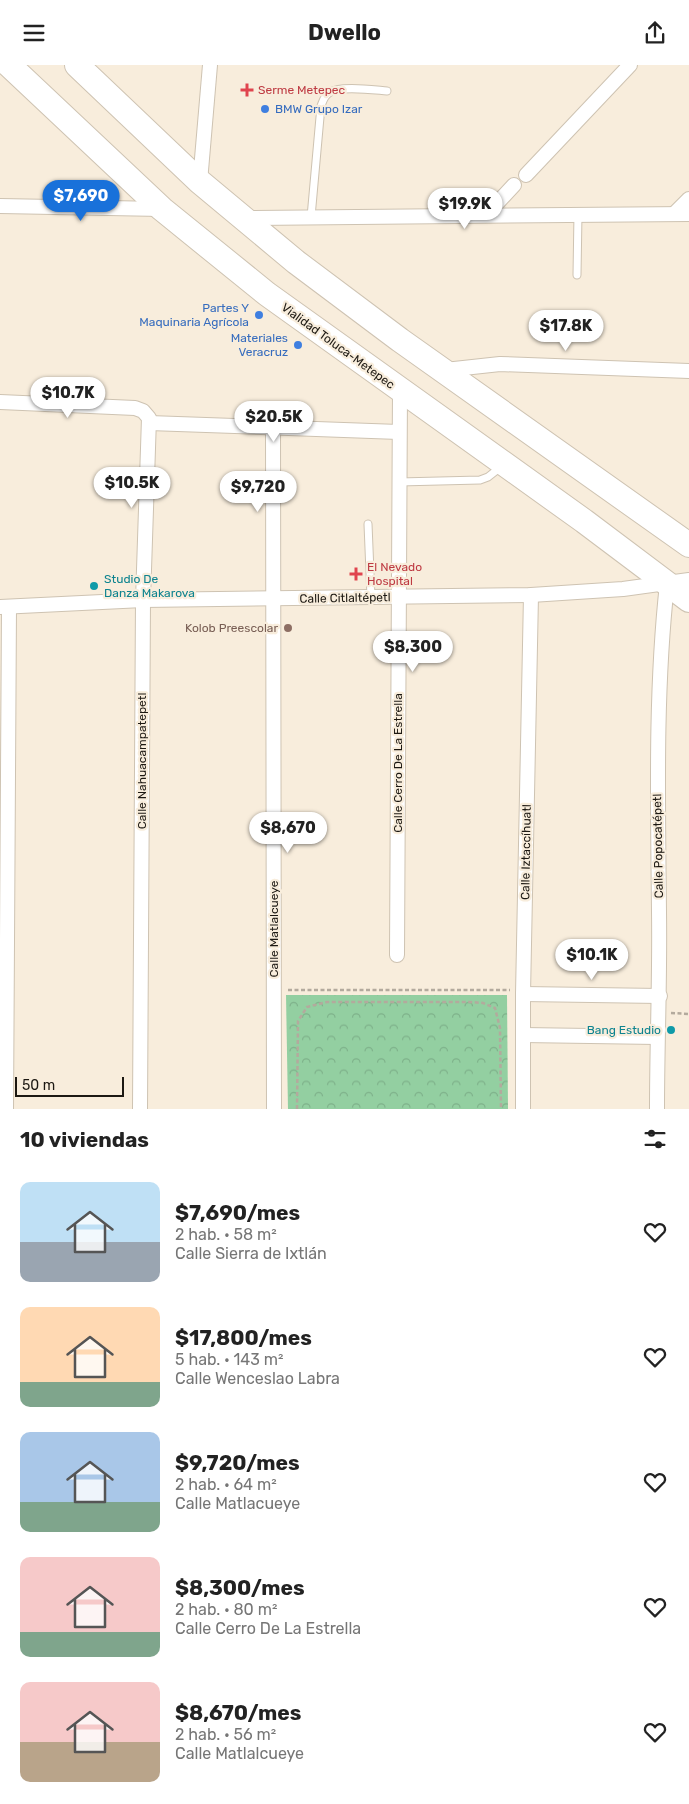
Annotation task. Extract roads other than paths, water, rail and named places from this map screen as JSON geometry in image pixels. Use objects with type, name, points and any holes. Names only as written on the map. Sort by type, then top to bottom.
[{"type":"highway","name":"Vialidad Toluca-Metepec","points":[[9,65],[162,209],[267,294],[504,464],[678,582],[689,600]]},
{"type":"highway","points":[[77,65],[240,218],[400,340],[445,370],[689,545]]},
{"type":"street","points":[[200,182],[210,65]]},
{"type":"street","points":[[526,175],[630,65]]},
{"type":"street","points":[[487,214],[514,185]]},
{"type":"street","points":[[674,214],[689,199]]},
{"type":"street","points":[[0,206],[162,209]]},
{"type":"street","points":[[240,218],[487,214],[689,214]]},
{"type":"street","points":[[445,370],[500,364],[689,371]]},
{"type":"street","name":"Calle Cerro De La Estrella","points":[[397,955],[400,391]]},
{"type":"street","points":[[0,401],[130,408],[148,418],[273,429],[399,432]]},
{"type":"street","name":"Calle Nahuacampatepetl","points":[[140,1109],[143,599],[148,418]]},
{"type":"street","name":"Calle Matlalcueye","points":[[273,429],[274,1109]]},
{"type":"street","name":"Calle Citlaltépetl","points":[[4,607],[143,599],[531,595],[678,582]]},
{"type":"street","name":"Calle Popocatépetl","points":[[657,1109],[657,1037],[660,997],[658,773],[661,648],[678,582]]},
{"type":"street","name":"Calle Iztaccíhuatl","points":[[523,1109],[523,992],[531,595]]},
{"type":"street","points":[[4,607],[6,1109]]},
{"type":"street","points":[[523,992],[660,997]]},
{"type":"street","points":[[523,1035],[657,1037]]},
{"type":"lane","points":[[311,217],[321,107],[324,97],[330,92],[339,89],[387,91]]},
{"type":"lane","points":[[577,275],[578,214]]},
{"type":"lane","points":[[399,483],[480,480],[488,477],[504,464]]},
{"type":"lane","points":[[368,524],[371,597]]},
{"type":"place","name":"Serme Metepec","points":[[247,90]]},
{"type":"place","name":"BMW Grupo Izar","points":[[265,109]]},
{"type":"place","name":"Partes Y Maquinaria Agrícola","points":[[259,315]]},
{"type":"place","name":"Materiales Veracruz","points":[[298,345]]},
{"type":"place","name":"El Nevado Hospital","points":[[356,574]]},
{"type":"place","name":"Studio De Danza Makarova","points":[[94,586]]},
{"type":"place","name":"Kolob Preescolar","points":[[288,628]]},
{"type":"place","name":"Bang Estudio","points":[[671,1030]]}]
